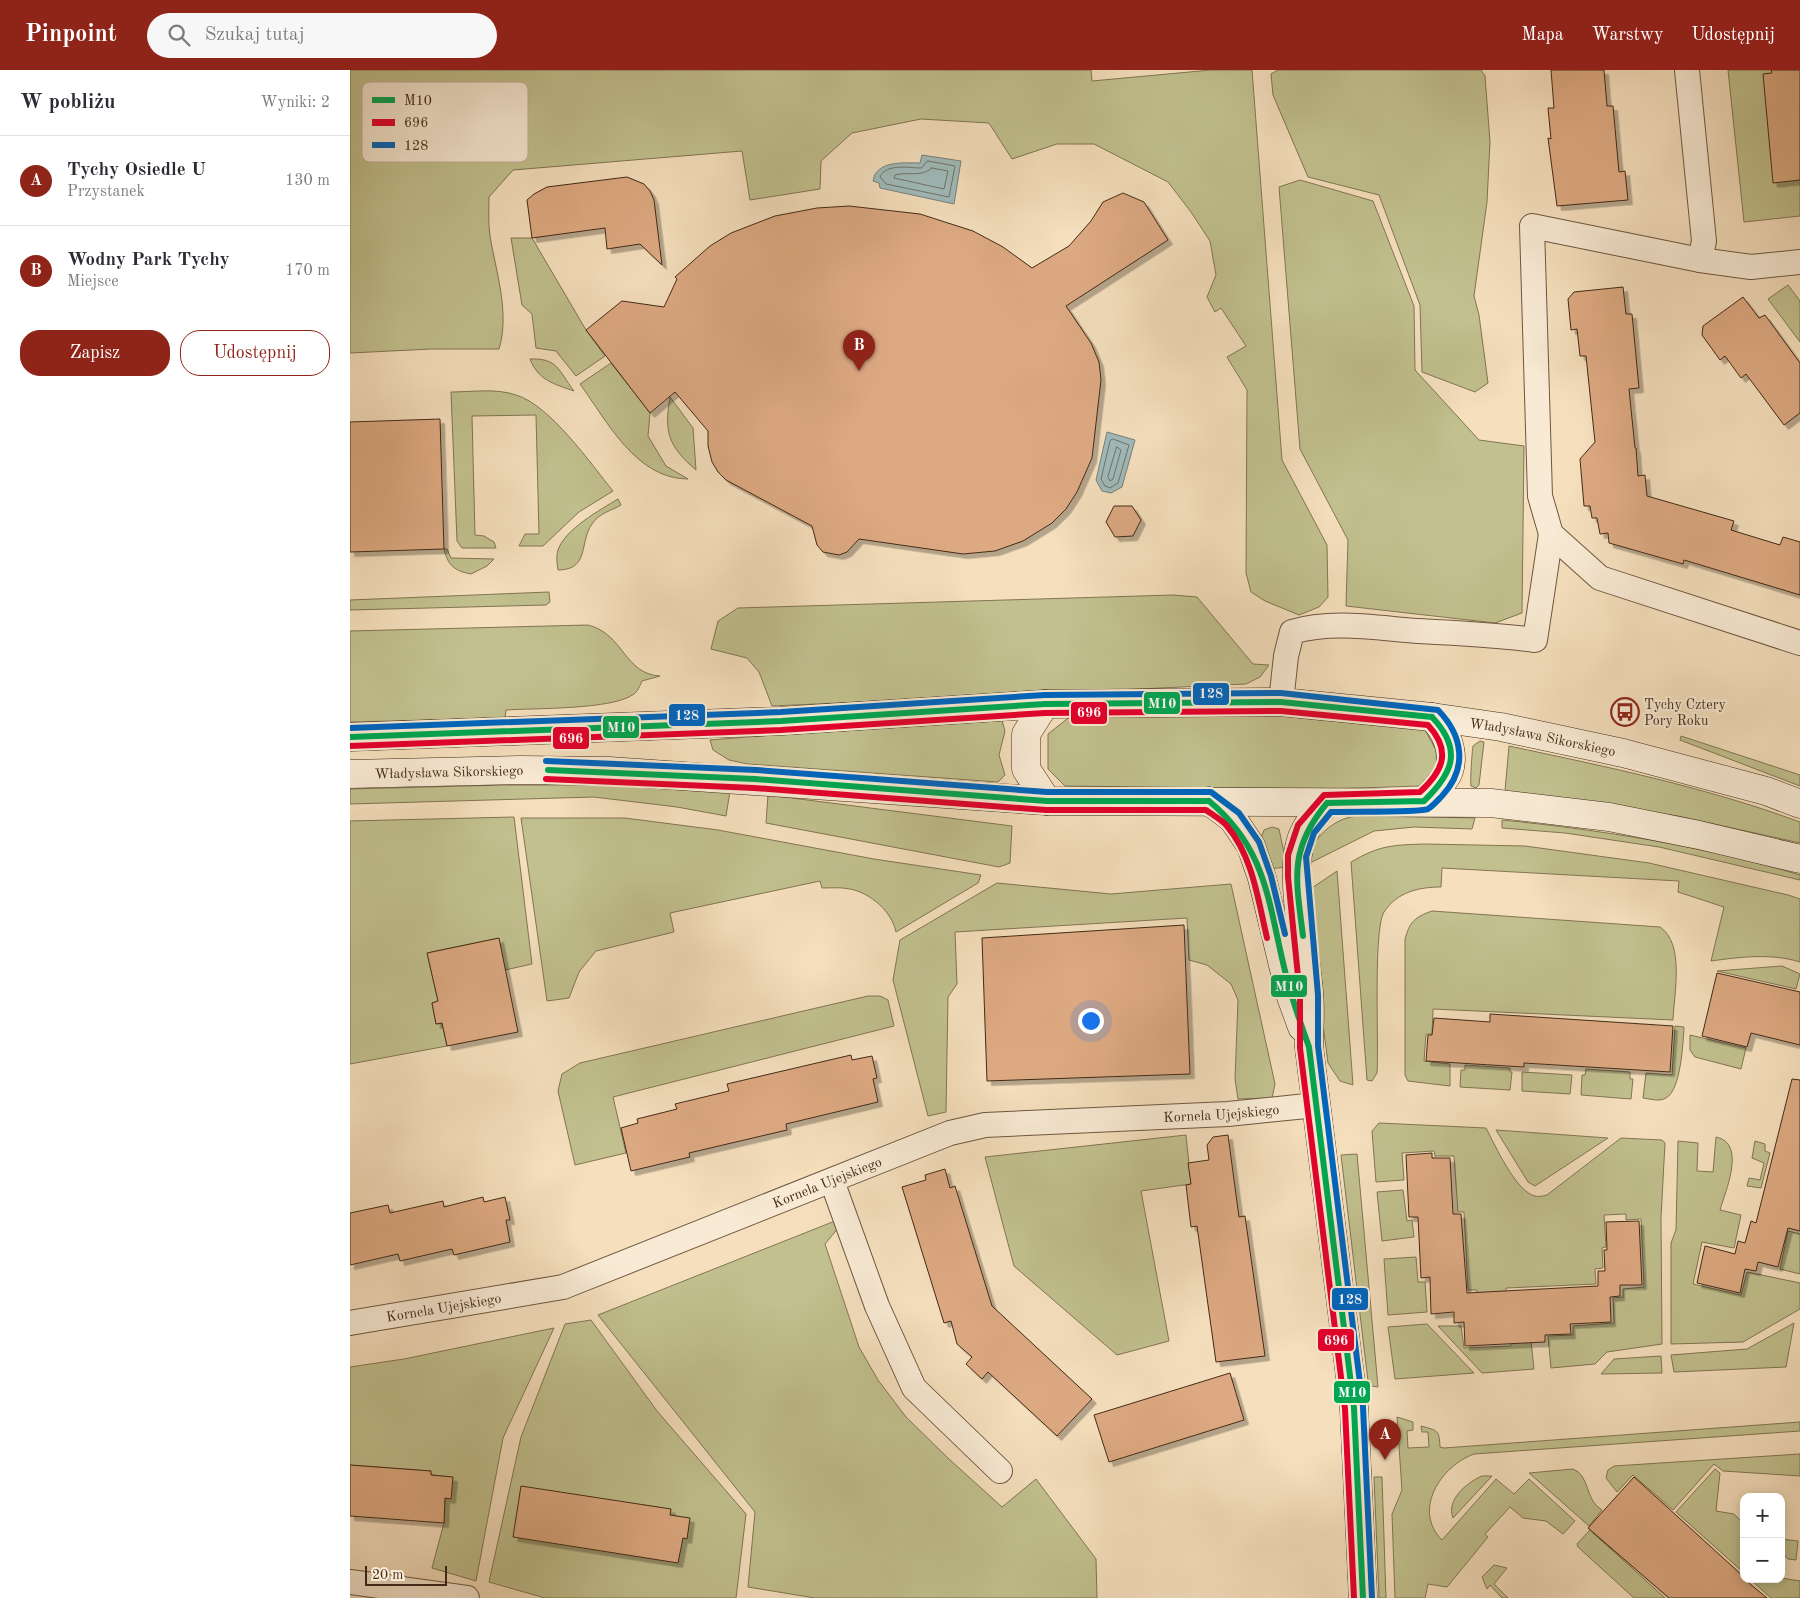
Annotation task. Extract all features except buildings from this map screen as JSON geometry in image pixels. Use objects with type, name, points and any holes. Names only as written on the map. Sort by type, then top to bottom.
[{"type":"street","points":[[1687,70],[1704,241],[1700,260]]},
{"type":"street","points":[[1281,702],[1286,656],[1292,632],[1309,627],[1338,625],[1535,640],[1551,534],[1540,496],[1532,226],[1700,260],[1751,267],[1800,262]]},
{"type":"street","points":[[1551,534],[1600,578],[1800,643]]},
{"type":"street","name":"Władysława Sikorskiego","points":[[350,737],[781,721],[1045,704],[1281,702],[1432,717],[1501,727],[1623,753],[1766,792],[1800,804]]},
{"type":"street","points":[[1045,704],[1026,734],[1026,769],[1047,801]]},
{"type":"street","points":[[1424,802],[1449,771],[1451,757],[1444,730],[1432,717]]},
{"type":"street","name":"Władysława Sikorskiego","points":[[350,774],[520,770],[609,771],[1047,801],[1491,803],[1609,817],[1699,835],[1800,859]]},
{"type":"street","points":[[1209,801],[1233,819],[1254,854],[1262,878],[1290,994],[1309,1047]]},
{"type":"street","points":[[1327,803],[1306,829],[1297,856],[1297,876],[1309,996],[1309,1047],[1354,1408],[1363,1598]]},
{"type":"street","name":"Kornela Ujejskiego","points":[[350,1323],[563,1287],[950,1132],[985,1125],[1228,1114],[1316,1105]]},
{"type":"street","points":[[832,1180],[877,1306],[914,1388],[1000,1471]]},
{"type":"street","points":[[350,1582],[467,1598]]},
{"type":"shaded area","points":[[350,70],[1091,70],[1092,81],[1211,70],[1252,70],[1282,460],[1327,545],[1328,597],[1319,607],[1299,615],[1265,601],[1251,592],[1246,573],[1247,390],[1227,357],[1246,346],[1221,308],[1215,312],[1207,297],[1216,275],[1210,241],[1168,182],[1094,144],[1057,144],[1012,159],[989,123],[921,119],[852,133],[821,161],[820,189],[750,200],[742,151],[513,170],[489,197],[489,231],[503,307],[502,335],[499,349],[431,349],[350,353]]},
{"type":"shaded area","points":[[1278,70],[1481,70],[1485,76],[1490,142],[1487,202],[1474,296],[1479,315],[1488,383],[1475,392],[1422,372],[1420,305],[1379,195],[1308,177],[1273,95],[1271,74]]},
{"type":"shaded area","points":[[1728,70],[1800,70],[1800,216],[1744,222]]},
{"type":"shaded area","points":[[1300,180],[1373,201],[1414,306],[1415,370],[1479,440],[1524,446],[1522,613],[1495,623],[1346,606],[1348,540],[1300,449],[1279,187]]},
{"type":"shaded area","points":[[511,238],[532,238],[586,330],[605,356],[576,376],[556,351],[536,348],[532,314],[522,305]]},
{"type":"shaded area","points":[[1788,285],[1800,301],[1800,342],[1768,299]]},
{"type":"shaded area","points":[[530,359],[539,359],[552,363],[574,391],[542,377]]},
{"type":"shaded area","points":[[611,363],[650,413],[648,436],[666,466],[688,479],[670,476],[653,469],[638,459],[612,430],[580,384]]},
{"type":"shaded area","points":[[451,392],[500,392],[516,395],[529,401],[556,423],[582,451],[613,491],[579,512],[543,546],[519,546],[525,534],[539,534],[536,415],[472,416],[475,535],[484,536],[494,542],[496,548],[462,548],[457,541]]},
{"type":"shaded area","points":[[670,397],[693,428],[696,470],[679,453],[670,438],[668,409]]},
{"type":"shaded area","points":[[618,499],[621,505],[602,515],[592,524],[588,531],[582,554],[575,565],[568,569],[558,570],[558,550],[562,542],[584,521]]},
{"type":"shaded area","points":[[444,549],[447,549],[451,558],[494,559],[487,566],[471,574],[453,567]]},
{"type":"shaded area","points":[[549,592],[550,602],[546,605],[350,610],[350,600]]},
{"type":"shaded area","points":[[1173,595],[1197,597],[1253,664],[1269,665],[1260,677],[1246,684],[772,706],[759,672],[747,658],[711,649],[718,621],[738,608]]},
{"type":"shaded area","points":[[588,625],[609,636],[639,668],[648,674],[660,676],[642,681],[635,693],[624,699],[592,706],[506,710],[505,718],[350,722],[350,631]]},
{"type":"shaded area","points":[[1277,714],[1425,730],[1436,750],[1437,771],[1420,786],[1327,789],[1065,786],[1048,769],[1048,734],[1072,715]]},
{"type":"shaded area","points":[[1001,717],[1005,731],[999,755],[1005,775],[998,782],[748,764],[729,760],[713,750],[710,740]]},
{"type":"shaded area","points":[[1681,736],[1800,775],[1800,786],[1680,740]]},
{"type":"shaded area","points":[[1480,741],[1484,742],[1479,785],[1476,788],[1471,786],[1472,754],[1473,746]]},
{"type":"shaded area","points":[[1509,746],[1692,788],[1800,822],[1800,843],[1678,816],[1505,791]]},
{"type":"shaded area","points":[[595,785],[730,791],[726,816],[677,807],[594,797],[350,804],[350,789]]},
{"type":"shaded area","points":[[768,795],[1012,826],[1010,863],[999,867],[766,823]]},
{"type":"shaded area","points":[[1355,816],[1475,818],[1472,829],[1414,827],[1374,831],[1308,864],[1309,856],[1316,841],[1328,828],[1343,819]]},
{"type":"shaded area","points":[[514,817],[532,964],[505,970],[499,941],[495,939],[431,952],[428,957],[438,1001],[432,1003],[436,1024],[442,1023],[447,1046],[350,1064],[350,821]]},
{"type":"shaded area","points":[[521,818],[625,818],[718,830],[874,859],[981,875],[978,883],[896,932],[890,917],[873,899],[850,889],[822,888],[820,881],[670,913],[674,932],[596,951],[579,972],[569,998],[547,1001]]},
{"type":"shaded area","points":[[1502,820],[1615,834],[1689,847],[1800,875],[1800,880],[1659,847],[1565,833],[1502,828]]},
{"type":"shaded area","points":[[1272,827],[1279,829],[1287,867],[1268,869],[1260,840],[1264,830]]},
{"type":"shaded area","points":[[1426,844],[1525,846],[1649,863],[1788,895],[1800,899],[1800,962],[1778,957],[1745,957],[1711,961],[1724,907],[1678,892],[1679,881],[1442,868],[1441,887],[1425,888],[1402,895],[1389,905],[1384,912],[1377,963],[1377,1073],[1372,1081],[1367,1080],[1351,862],[1370,852],[1387,847]]},
{"type":"shaded area","points":[[1337,871],[1353,1085],[1340,1081],[1328,1063],[1306,892]]},
{"type":"shaded area","points":[[997,883],[1111,894],[1231,884],[1275,1084],[1272,1098],[1238,1099],[1235,1079],[1238,1000],[1231,984],[1207,965],[1189,960],[1187,918],[955,932],[957,984],[948,997],[946,1112],[928,1116],[893,980],[900,940]]},
{"type":"shaded area","points":[[1432,911],[1660,927],[1668,935],[1673,945],[1675,957],[1676,983],[1673,1020],[1433,1009],[1432,1034],[1426,1034],[1424,1061],[1450,1064],[1450,1086],[1408,1081],[1405,1075],[1405,940],[1411,924],[1421,916]]},
{"type":"shaded area","points":[[1782,966],[1800,974],[1796,989],[1717,971]]},
{"type":"shaded area","points":[[868,996],[880,996],[888,1000],[894,1026],[613,1097],[626,1153],[575,1165],[558,1091],[562,1074],[580,1063]]},
{"type":"shaded area","points":[[1675,1026],[1684,1027],[1680,1065],[1675,1086],[1666,1098],[1661,1100],[1643,1098],[1646,1073],[1672,1075]]},
{"type":"shaded area","points":[[1690,1035],[1746,1048],[1741,1069],[1695,1057],[1690,1050]]},
{"type":"shaded area","points":[[1465,1065],[1510,1068],[1510,1072],[1512,1072],[1510,1090],[1460,1087],[1461,1070],[1465,1070]]},
{"type":"shaded area","points":[[1586,1069],[1630,1072],[1630,1079],[1633,1079],[1631,1099],[1581,1095],[1582,1075],[1585,1075]]},
{"type":"shaded area","points":[[1522,1072],[1572,1075],[1570,1094],[1522,1091]]},
{"type":"shaded area","points":[[1379,1123],[1486,1128],[1500,1156],[1514,1177],[1528,1193],[1535,1196],[1547,1195],[1621,1138],[1662,1140],[1665,1143],[1661,1217],[1662,1344],[1607,1352],[1595,1364],[1551,1368],[1548,1336],[1573,1335],[1573,1326],[1614,1323],[1613,1298],[1623,1297],[1623,1289],[1644,1287],[1641,1219],[1626,1220],[1626,1214],[1604,1215],[1606,1247],[1602,1248],[1603,1268],[1595,1269],[1596,1284],[1506,1288],[1506,1301],[1478,1303],[1477,1290],[1468,1290],[1464,1212],[1458,1212],[1454,1156],[1435,1156],[1434,1151],[1402,1153],[1404,1180],[1376,1182],[1372,1131]]},
{"type":"shaded area","points":[[1496,1130],[1608,1138],[1535,1186],[1528,1182]]},
{"type":"shaded area","points":[[1186,1135],[1191,1184],[1141,1191],[1169,1341],[1117,1355],[1014,1266],[985,1157]]},
{"type":"shaded area","points":[[1716,1137],[1725,1141],[1730,1148],[1732,1158],[1729,1181],[1720,1210],[1741,1215],[1734,1248],[1702,1242],[1693,1284],[1741,1295],[1747,1272],[1800,1283],[1800,1309],[1743,1342],[1671,1344],[1671,1243],[1676,1230],[1678,1141],[1698,1143],[1697,1171],[1713,1172]]},
{"type":"shaded area","points":[[1755,1141],[1765,1144],[1765,1151],[1770,1153],[1761,1188],[1747,1186],[1749,1178],[1760,1180],[1764,1163],[1752,1158]]},
{"type":"shaded area","points":[[1357,1154],[1378,1387],[1372,1386],[1368,1381],[1341,1155]]},
{"type":"shaded area","points":[[1403,1190],[1407,1221],[1412,1220],[1414,1237],[1382,1241],[1377,1192]]},
{"type":"shaded area","points":[[835,1221],[839,1227],[825,1244],[859,1347],[878,1380],[906,1417],[1002,1507],[1036,1479],[1096,1559],[1097,1598],[815,1598],[748,1587],[755,1512],[598,1315]]},
{"type":"shaded area","points":[[1788,1231],[1800,1234],[1800,1274],[1780,1269]]},
{"type":"shaded area","points":[[1416,1257],[1418,1282],[1425,1282],[1427,1312],[1388,1315],[1384,1259]]},
{"type":"shaded area","points":[[591,1320],[657,1411],[746,1514],[736,1598],[545,1598],[489,1582],[521,1437],[565,1324]]},
{"type":"shaded area","points":[[1794,1323],[1786,1367],[1674,1372],[1671,1355],[1747,1349]]},
{"type":"shaded area","points":[[1427,1324],[1474,1373],[1395,1379],[1388,1327]]},
{"type":"shaded area","points":[[1438,1326],[1461,1326],[1464,1348],[1511,1346],[1511,1341],[1531,1341],[1534,1369],[1482,1373]]},
{"type":"shaded area","points":[[554,1328],[503,1438],[476,1581],[432,1568],[444,1523],[445,1498],[451,1498],[452,1477],[431,1475],[431,1471],[350,1465],[350,1367],[404,1359]]},
{"type":"shaded area","points":[[1661,1356],[1662,1373],[1601,1374],[1614,1359]]},
{"type":"shaded area","points":[[1397,1417],[1413,1422],[1413,1430],[1407,1431],[1408,1448],[1429,1447],[1428,1432],[1422,1432],[1421,1426],[1436,1432],[1439,1437],[1440,1447],[1444,1448],[1800,1422],[1800,1431],[1474,1454],[1451,1468],[1434,1490],[1430,1503],[1430,1516],[1433,1528],[1442,1540],[1496,1479],[1514,1494],[1529,1479],[1575,1521],[1563,1534],[1546,1521],[1523,1518],[1510,1507],[1485,1534],[1488,1537],[1447,1587],[1428,1584],[1425,1598],[1395,1598],[1392,1514],[1402,1490]]},
{"type":"shaded area","points":[[1800,1454],[1800,1476],[1723,1471],[1714,1464],[1673,1510],[1633,1475],[1617,1492],[1606,1478],[1608,1470],[1614,1466]]},
{"type":"shaded area","points":[[1573,1469],[1582,1477],[1593,1501],[1602,1510],[1589,1526],[1529,1473]]},
{"type":"shaded area","points":[[1715,1469],[1720,1473],[1716,1511],[1734,1514],[1740,1520],[1740,1569],[1676,1512]]},
{"type":"shaded area","points":[[1482,1476],[1492,1476],[1453,1518],[1452,1505],[1459,1493],[1470,1483]]},
{"type":"shaded area","points":[[1374,1477],[1382,1477],[1386,1598],[1379,1598]]},
{"type":"shaded area","points":[[1590,1530],[1665,1598],[1634,1598],[1578,1547],[1577,1544]]},
{"type":"shaded area","points":[[1785,1539],[1798,1541],[1796,1560],[1788,1559],[1785,1556]]},
{"type":"shaded area","points":[[1494,1565],[1507,1568],[1494,1584],[1508,1598],[1502,1598],[1490,1585],[1487,1589],[1482,1577]]},
{"type":"shaded area","points":[[1785,1579],[1800,1581],[1800,1598],[1771,1598],[1754,1583],[1785,1583]]},
{"type":"water","points":[[922,155],[961,161],[954,204],[880,188],[879,183],[873,181],[875,174],[885,166],[899,163],[920,163]]},
{"type":"water","points":[[1107,432],[1135,440],[1122,487],[1111,493],[1102,491],[1096,480]]},
{"type":"transit line","name":"128","points":[[350,728],[781,712],[1045,695],[1281,693],[1438,710],[1453,730],[1459,752],[1456,774],[1442,796],[1430,808],[1422,810],[1331,812],[1314,833],[1306,857],[1318,995],[1318,1046],[1363,1407],[1372,1598]]},
{"type":"transit line","name":"M10","points":[[350,737],[781,721],[1045,704],[1281,702],[1432,717]]},
{"type":"transit line","name":"696","points":[[350,746],[781,730],[1045,713],[1281,711],[1428,725],[1440,743],[1442,760],[1434,776],[1420,792],[1324,795],[1298,825],[1288,855],[1288,877],[1300,996],[1300,1048],[1345,1409],[1354,1598]]},
{"type":"transit line","name":"M10","points":[[1424,801],[1442,781],[1447,771],[1451,751],[1442,729],[1432,717]]},
{"type":"transit line","name":"128","points":[[546,761],[756,770],[1047,792],[1211,792],[1239,813],[1259,842],[1271,876],[1285,934]]},
{"type":"transit line","name":"M10","points":[[548,770],[755,779],[1047,801],[1209,801]]},
{"type":"transit line","name":"696","points":[[546,779],[754,788],[1046,810],[1206,810],[1227,826],[1243,851],[1253,879],[1267,938]]},
{"type":"transit line","name":"M10","points":[[1209,801],[1228,819],[1243,838],[1254,858],[1269,900],[1290,990],[1309,1047],[1354,1408],[1363,1598]]},
{"type":"transit line","name":"M10","points":[[1327,803],[1424,801]]},
{"type":"transit line","name":"M10","points":[[1303,936],[1297,881],[1300,851],[1314,820],[1327,803]]},
{"type":"place","name":"Wodny Park Tychy","points":[[859,371]]},
{"type":"place","name":"Tychy Cztery Pory Roku","points":[[1625,712]]},
{"type":"place","name":"Tychy Osiedle U","points":[[1385,1460]]}]
